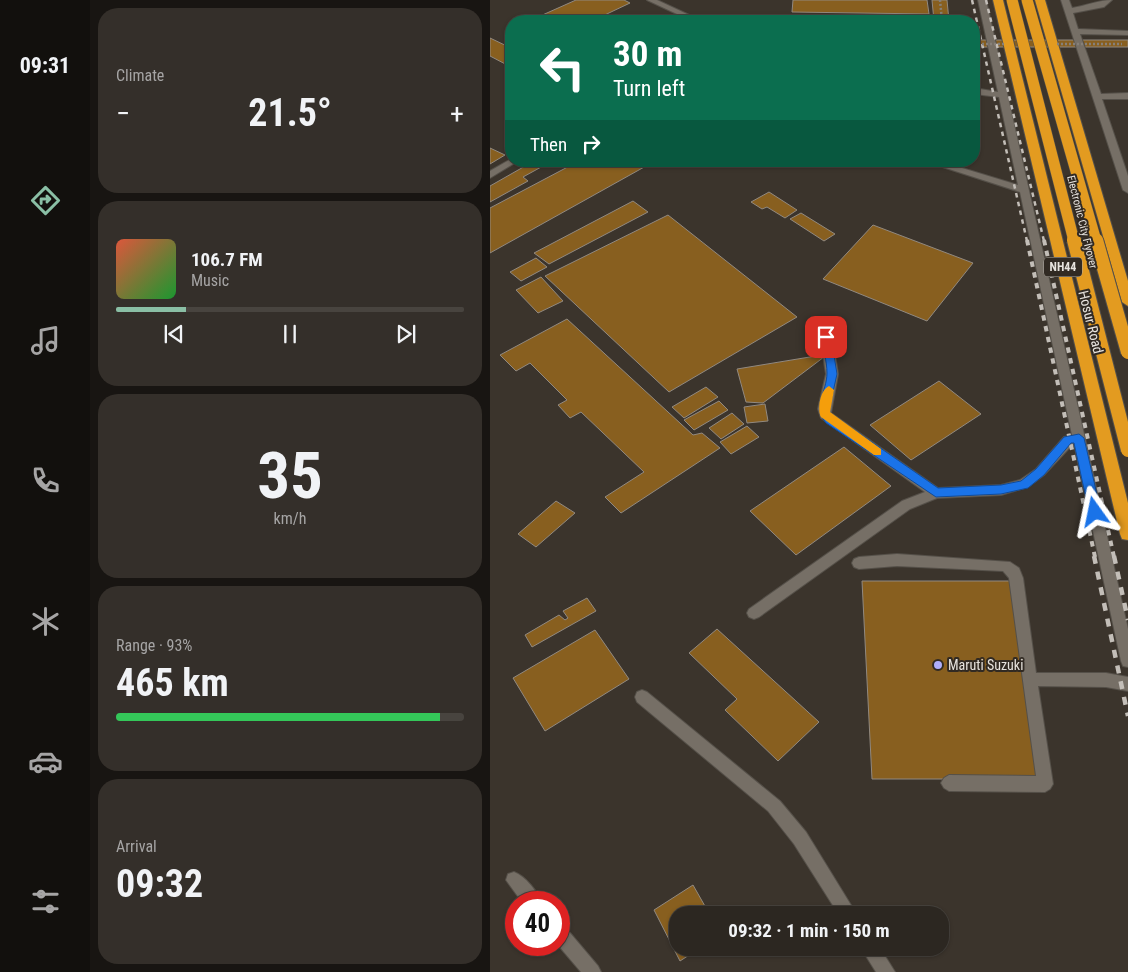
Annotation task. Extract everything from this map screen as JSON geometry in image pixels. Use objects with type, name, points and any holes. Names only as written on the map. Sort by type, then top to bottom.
[{"type":"highway","name":"Hosur Road","points":[[998,0],[1128,534]]},
{"type":"highway","name":"Electronic City Flyover","points":[[1012,0],[1128,450]]},
{"type":"highway","name":"Electronic City Flyover","points":[[1028,0],[1128,352]]},
{"type":"highway","points":[[1040,0],[1128,302]]},
{"type":"street","points":[[652,0],[685,15]]},
{"type":"street","points":[[982,0],[1128,661]]},
{"type":"street","points":[[1065,0],[1128,190]]},
{"type":"street","points":[[1069,11],[1101,5],[1108,0]]},
{"type":"street","points":[[1076,31],[1128,33]]},
{"type":"street","points":[[980,92],[1003,95]]},
{"type":"street","points":[[1096,97],[1128,96]]},
{"type":"street","points":[[490,175],[505,166]]},
{"type":"street","points":[[948,167],[1024,190]]},
{"type":"street","points":[[826,337],[832,374],[824,410],[825,415],[829,420],[936,492]]},
{"type":"street","points":[[754,613],[906,505],[936,492],[1001,490],[1024,484],[1040,472],[1068,440],[1079,438]]},
{"type":"street","points":[[859,563],[898,560],[1005,566],[1014,572],[1045,784],[949,783]]},
{"type":"street","points":[[1030,679],[1106,680],[1128,684]]},
{"type":"street","points":[[642,698],[774,806],[800,838],[844,906]]},
{"type":"street","points":[[514,880],[524,891]]},
{"type":"street","points":[[570,946],[592,972]]},
{"type":"street","points":[[875,956],[886,972]]},
{"type":"path","points":[[940,0],[941,15]]},
{"type":"building","points":[[576,0],[624,0],[630,3],[605,15],[542,15]]},
{"type":"building","points":[[793,0],[927,0],[929,14],[792,12]]},
{"type":"building","points":[[932,0],[947,0],[948,15],[933,15]]},
{"type":"building","points":[[490,38],[505,45],[505,64],[490,56]]},
{"type":"building","points":[[980,40],[1128,40],[1128,47],[980,47]]},
{"type":"building","points":[[490,148],[505,155],[490,164]]},
{"type":"building","points":[[523,167],[541,167],[523,177],[528,181],[490,202],[490,186]]},
{"type":"building","points":[[568,167],[644,167],[490,253],[490,208]]},
{"type":"building","points":[[769,192],[797,210],[785,218],[767,207],[762,209],[751,202]]},
{"type":"building","points":[[633,201],[648,212],[549,264],[534,253]]},
{"type":"building","points":[[801,213],[835,234],[824,241],[790,219]]},
{"type":"building","points":[[668,215],[797,317],[669,392],[545,276]]},
{"type":"building","points":[[873,225],[973,263],[927,321],[823,279]]},
{"type":"building","points":[[536,258],[547,267],[521,281],[510,272]]},
{"type":"building","points":[[541,277],[563,301],[538,313],[516,290]]},
{"type":"building","points":[[567,319],[693,435],[702,433],[720,448],[621,513],[605,497],[644,472],[581,412],[570,418],[558,405],[567,400],[530,363],[516,371],[500,355]]},
{"type":"building","points":[[828,354],[763,403],[746,402],[737,369]]},
{"type":"building","points":[[939,381],[981,414],[911,460],[870,425]]},
{"type":"building","points":[[706,387],[718,397],[684,418],[672,407]]},
{"type":"building","points":[[719,401],[728,410],[694,430],[684,420]]},
{"type":"building","points":[[765,404],[768,421],[747,423],[744,407]]},
{"type":"building","points":[[732,413],[744,424],[721,439],[709,428]]},
{"type":"building","points":[[747,426],[759,437],[731,454],[720,442]]},
{"type":"building","points":[[844,447],[891,486],[796,555],[750,511]]},
{"type":"building","points":[[556,501],[575,513],[536,547],[518,534]]},
{"type":"building","points":[[862,581],[1011,581],[1042,779],[872,779]]},
{"type":"building","points":[[587,598],[596,611],[532,647],[525,635],[559,615],[565,620],[568,618],[563,611]]},
{"type":"building","points":[[717,629],[819,722],[778,761],[725,710],[737,699],[689,653]]},
{"type":"building","points":[[595,630],[629,679],[545,731],[513,678]]},
{"type":"building","points":[[693,885],[705,906],[669,906],[669,939],[654,910]]},
{"type":"building","points":[[677,956],[688,956],[680,961]]},
{"type":"railway","points":[[972,0],[975,15]]},
{"type":"railway","points":[[986,0],[1044,241]]},
{"type":"railway","points":[[980,35],[1027,241]]},
{"type":"railway","points":[[1027,240],[1095,557]]},
{"type":"railway","points":[[1044,240],[1114,557]]},
{"type":"railway","points":[[1094,556],[1128,716]]},
{"type":"railway","points":[[1114,556],[1128,620]]},
{"type":"slow traffic","points":[[829,390],[824,410],[825,415],[829,420],[878,452]]},
{"type":"place","name":"Maruti Suzuki","points":[[938,665]]},
{"type":"route","points":[[826,337],[832,381],[824,410],[825,415],[829,420],[936,492],[1001,490],[1024,484],[1040,472],[1068,440],[1079,438],[1095,512]]}]
